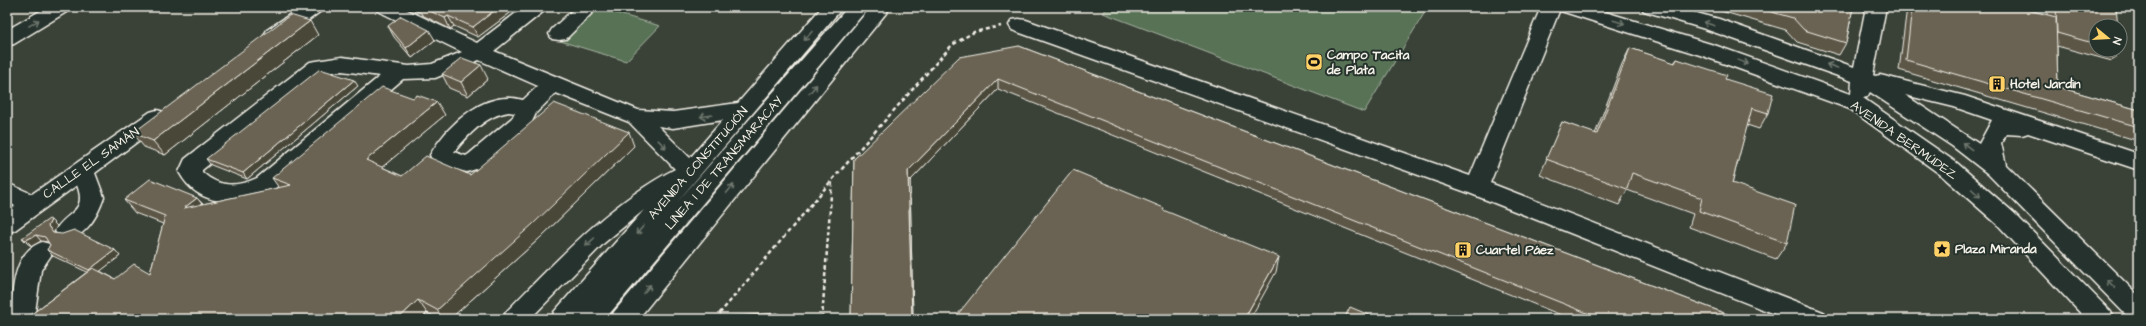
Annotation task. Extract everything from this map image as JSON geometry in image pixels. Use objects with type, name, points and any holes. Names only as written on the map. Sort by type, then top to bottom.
[{"type":"street","points":[[7,39],[61,7]]},
{"type":"street","points":[[256,48],[314,7]]},
{"type":"street","points":[[385,7],[479,52],[553,84],[636,116],[673,120],[745,109]]},
{"type":"street","points":[[398,72],[265,184],[242,193],[214,192],[195,181],[190,172],[193,165],[317,67],[342,64],[398,72],[435,71],[479,52],[537,7]]},
{"type":"street","points":[[559,34],[588,7]]},
{"type":"street","name":"AVENIDA CONSTITUCIÓN","points":[[563,319],[833,7]]},
{"type":"street","name":"LÍNEA 1 DE TRANSMARACAY","points":[[590,319],[859,7]]},
{"type":"street","points":[[623,319],[881,7]]},
{"type":"street","points":[[1477,187],[1552,7]]},
{"type":"street","name":"AVENIDA BERMÚDEZ","points":[[1568,7],[1710,50],[1857,104],[1949,169],[2006,219],[2102,319]]},
{"type":"street","points":[[1651,7],[1712,24],[1863,78],[1958,101],[2034,128],[2139,162]]},
{"type":"street","points":[[1857,104],[1876,7]]},
{"type":"street","points":[[1019,25],[1477,187],[1814,319]]},
{"type":"street","points":[[1863,78],[1960,141],[1996,168],[2139,312]]},
{"type":"street","points":[[527,109],[553,84]]},
{"type":"street","name":"CALLE EL SAMÁN","points":[[7,224],[173,106]]},
{"type":"street","points":[[515,319],[590,242],[652,191],[690,171],[636,116]]},
{"type":"street","points":[[1996,168],[1990,143],[1999,126],[2034,128]]},
{"type":"street","points":[[68,231],[88,212],[93,196],[83,170]]},
{"type":"street","points":[[7,191],[32,205]]},
{"type":"street","points":[[22,319],[29,267],[42,251]]},
{"type":"street","points":[[2068,284],[2081,319]]},
{"type":"path","points":[[715,319],[832,180],[952,45],[974,32],[996,26],[1019,25]]},
{"type":"path","points":[[822,319],[832,180]]},
{"type":"green space","points":[[595,7],[660,26],[626,61],[560,41]]},
{"type":"green space","name":"Campo Tacita de Plata","points":[[1108,7],[1428,7],[1364,112],[1103,13]]},
{"type":"building","points":[[421,7],[499,7],[473,27],[448,16],[445,18]]},
{"type":"building","points":[[1754,7],[1853,7],[1846,43],[1804,30],[1793,18]]},
{"type":"building","name":"Hotel Jardin","points":[[1912,7],[2017,7],[2056,17],[2058,87],[2139,110],[2139,127],[1906,60]]},
{"type":"building","points":[[2056,7],[2116,7],[2117,18],[2088,18],[2088,42],[2057,33]]},
{"type":"building","points":[[290,15],[310,21],[153,141],[133,133]]},
{"type":"building","points":[[401,16],[429,30],[406,48],[388,26]]},
{"type":"building","name":"Cuartel Páez","points":[[1019,46],[1740,319],[1602,319],[998,79],[908,171],[912,319],[851,319],[854,159],[959,57]]},
{"type":"building","points":[[1630,48],[1675,63],[1677,59],[1727,75],[1725,79],[1773,94],[1768,113],[1752,108],[1732,183],[1795,205],[1787,243],[1699,211],[1702,198],[1632,173],[1627,189],[1546,159],[1562,122],[1597,134]]},
{"type":"building","points":[[462,58],[481,65],[461,82],[442,74]]},
{"type":"building","points":[[320,69],[354,80],[243,173],[206,159]]},
{"type":"building","points":[[382,87],[413,98],[417,95],[437,102],[366,160],[402,176],[426,156],[470,175],[554,103],[629,132],[533,224],[437,310],[418,300],[398,319],[25,319],[93,268],[115,279],[134,264],[150,273],[165,216],[124,200],[150,179],[197,198],[184,208],[291,185],[272,178]]},
{"type":"building","points":[[1073,170],[1164,208],[1163,210],[1279,257],[1244,319],[954,319]]},
{"type":"building","points":[[49,219],[51,220],[48,226],[53,233],[62,234],[74,230],[115,250],[89,270],[47,250],[50,245],[45,237],[36,235],[26,240],[22,238]]},
{"type":"building","points":[[1350,307],[1379,319],[1344,319]]},
{"type":"building","points":[[778,313],[778,319],[708,319],[709,318]]},
{"type":"place","name":"Campo Tacita de Plata","points":[[1314,62]]},
{"type":"place","name":"Hotel Jardin","points":[[1997,84]]},
{"type":"place","name":"Plaza Miranda","points":[[1942,249]]},
{"type":"place","name":"Cuartel Páez","points":[[1463,250]]}]
